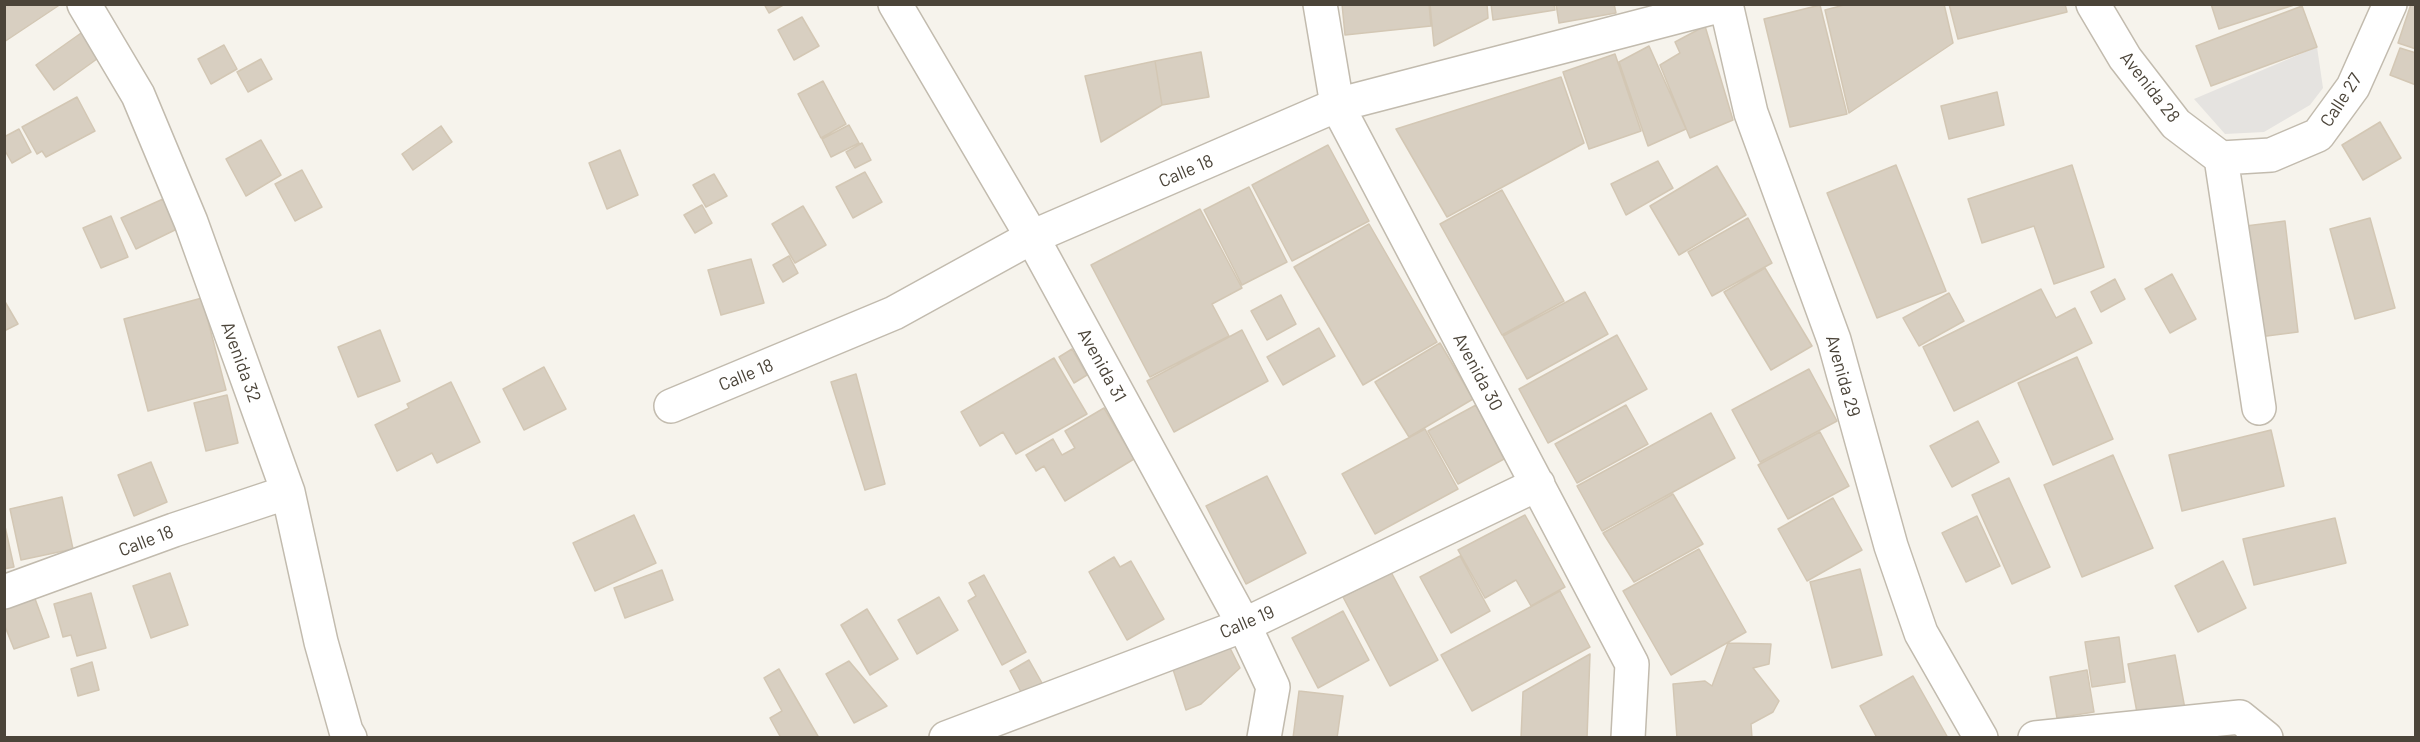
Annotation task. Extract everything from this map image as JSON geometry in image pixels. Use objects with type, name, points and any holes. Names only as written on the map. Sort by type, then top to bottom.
[{"type":"street","name":"Avenida 32","points":[[84,4],[138,95],[191,222],[288,492],[321,642],[346,731],[350,738]]},
{"type":"street","name":"Avenida 31","points":[[895,4],[1032,237],[1244,625],[1274,687],[1264,738]]},
{"type":"street","name":"Avenida 30","points":[[1320,4],[1337,105],[1632,664],[1628,738]]},
{"type":"street","name":"Avenida 28","points":[[2092,4],[2125,58],[2176,124],[2221,158]]},
{"type":"street","name":"Calle 27","points":[[2221,158],[2271,155],[2318,135],[2353,87],[2390,4]]},
{"type":"street","name":"Calle 18","points":[[671,406],[894,314],[1032,237],[1337,105],[1726,5]]},
{"type":"street","name":"Avenida 29","points":[[1726,5],[1751,113],[1834,340],[1891,546],[1921,633],[1981,738]]},
{"type":"street","points":[[2221,158],[2259,408]]},
{"type":"street","name":"Calle 19","points":[[946,738],[1244,625],[1538,484]]},
{"type":"street","name":"Calle 18","points":[[4,592],[174,530],[288,492]]},
{"type":"street","points":[[2035,738],[2240,717],[2266,738]]},
{"type":"shaded area","points":[[2317,47],[2323,88],[2310,105],[2264,132],[2225,134],[2194,99]]},
{"type":"building","points":[[4,4],[61,4],[4,42]]},
{"type":"building","points":[[764,4],[785,4],[769,13]]},
{"type":"building","points":[[1342,4],[1429,4],[1431,26],[1345,35]]},
{"type":"building","points":[[1430,4],[1487,4],[1488,18],[1434,46]]},
{"type":"building","points":[[1491,4],[1554,4],[1555,10],[1493,20]]},
{"type":"building","points":[[1556,4],[1614,4],[1616,13],[1559,23]]},
{"type":"building","points":[[1848,4],[1944,4],[1953,43],[1849,113],[1825,10]]},
{"type":"building","points":[[1949,4],[2065,4],[2067,12],[1958,39]]},
{"type":"building","points":[[2211,4],[2294,4],[2294,5],[2219,29]]},
{"type":"building","points":[[2411,4],[2416,4],[2416,49],[2398,43]]},
{"type":"building","points":[[1820,5],[1847,114],[1790,127],[1764,19]]},
{"type":"building","points":[[2302,6],[2317,47],[2211,86],[2196,46]]},
{"type":"building","points":[[802,17],[819,46],[794,60],[778,30]]},
{"type":"building","points":[[91,26],[108,51],[54,90],[36,65]]},
{"type":"building","points":[[1705,26],[1733,120],[1690,138],[1660,65],[1680,53],[1675,42]]},
{"type":"building","points":[[224,45],[237,69],[211,84],[198,59]]},
{"type":"building","points":[[1649,46],[1686,129],[1648,146],[1619,62]]},
{"type":"building","points":[[2400,48],[2416,53],[2416,85],[2390,75]]},
{"type":"building","points":[[1201,52],[1209,97],[1162,105],[1155,61]]},
{"type":"building","points":[[1615,54],[1641,131],[1589,149],[1563,72]]},
{"type":"building","points":[[261,59],[272,79],[248,92],[237,72]]},
{"type":"building","points":[[1155,61],[1162,105],[1101,142],[1085,76]]},
{"type":"building","points":[[1561,77],[1584,143],[1447,217],[1396,129]]},
{"type":"building","points":[[823,81],[846,124],[821,138],[798,94]]},
{"type":"building","points":[[1997,92],[2004,125],[1949,139],[1941,106]]},
{"type":"building","points":[[77,97],[95,131],[46,157],[42,151],[37,154],[22,127]]},
{"type":"building","points":[[2380,122],[2401,158],[2363,180],[2342,145]]},
{"type":"building","points":[[849,125],[859,143],[831,157],[822,139]]},
{"type":"building","points":[[441,126],[452,142],[413,170],[402,154]]},
{"type":"building","points":[[19,129],[31,152],[12,163],[4,149],[4,137]]},
{"type":"building","points":[[261,140],[281,175],[246,196],[226,159]]},
{"type":"building","points":[[862,143],[871,160],[855,168],[846,152]]},
{"type":"building","points":[[1328,145],[1369,221],[1292,261],[1252,185]]},
{"type":"building","points":[[620,150],[638,195],[607,209],[589,163]]},
{"type":"building","points":[[1658,161],[1673,188],[1626,215],[1611,184]]},
{"type":"building","points":[[1896,165],[1946,291],[1877,318],[1827,193]]},
{"type":"building","points":[[2072,165],[2104,267],[2054,284],[2034,226],[1982,243],[1968,199]]},
{"type":"building","points":[[1717,166],[1746,215],[1679,255],[1650,206]]},
{"type":"building","points":[[302,170],[322,207],[295,221],[275,184]]},
{"type":"building","points":[[865,172],[882,202],[853,218],[836,187]]},
{"type":"building","points":[[714,174],[727,196],[706,207],[693,185]]},
{"type":"building","points":[[1249,187],[1287,262],[1242,285],[1204,210]]},
{"type":"building","points":[[1502,190],[1564,301],[1502,335],[1440,224]]},
{"type":"building","points":[[163,199],[177,229],[136,249],[121,218]]},
{"type":"building","points":[[702,205],[712,223],[695,233],[684,215]]},
{"type":"building","points":[[803,206],[826,245],[795,263],[772,224]]},
{"type":"building","points":[[1200,209],[1242,288],[1212,304],[1229,336],[1150,377],[1091,265]]},
{"type":"building","points":[[111,216],[128,257],[101,268],[83,228]]},
{"type":"building","points":[[1748,218],[1772,263],[1712,296],[1688,252]]},
{"type":"building","points":[[2370,218],[2395,308],[2355,319],[2330,229]]},
{"type":"building","points":[[2285,221],[2298,332],[2251,338],[2238,227]]},
{"type":"building","points":[[1369,224],[1437,342],[1363,385],[1294,267]]},
{"type":"building","points":[[789,256],[798,273],[783,282],[773,265]]},
{"type":"building","points":[[751,259],[764,303],[721,315],[708,270]]},
{"type":"building","points":[[1765,268],[1812,346],[1771,370],[1724,292]]},
{"type":"building","points":[[2172,274],[2196,319],[2170,333],[2145,289]]},
{"type":"building","points":[[2115,279],[2125,299],[2101,312],[2091,292]]},
{"type":"building","points":[[2041,289],[2056,318],[2075,308],[2092,343],[1954,411],[1923,347]]},
{"type":"building","points":[[1585,292],[1608,334],[1527,379],[1503,336]]},
{"type":"building","points":[[1949,293],[1964,321],[1919,346],[1903,318]]},
{"type":"building","points":[[1281,295],[1296,324],[1267,340],[1251,311]]},
{"type":"building","points":[[202,298],[226,390],[148,411],[124,319]]},
{"type":"building","points":[[4,300],[18,324],[4,331]]},
{"type":"building","points":[[1319,328],[1335,356],[1283,385],[1267,357]]},
{"type":"building","points":[[380,330],[400,381],[358,397],[338,347]]},
{"type":"building","points":[[1242,330],[1268,381],[1174,432],[1147,381]]},
{"type":"building","points":[[1617,335],[1647,389],[1548,443],[1519,389]]},
{"type":"building","points":[[1440,343],[1473,399],[1409,437],[1375,382]]},
{"type":"building","points":[[1072,349],[1087,375],[1074,383],[1059,357]]},
{"type":"building","points":[[2077,357],[2113,439],[2053,465],[2018,383]]},
{"type":"building","points":[[1054,358],[1087,414],[1016,454],[1003,432],[980,446],[961,412]]},
{"type":"building","points":[[544,367],[566,409],[524,430],[503,389]]},
{"type":"building","points":[[1809,369],[1837,421],[1760,462],[1732,410]]},
{"type":"building","points":[[856,374],[885,484],[865,490],[831,382]]},
{"type":"building","points":[[451,382],[480,442],[437,463],[432,453],[397,471],[375,425],[409,408],[407,404]]},
{"type":"building","points":[[227,395],[238,443],[206,451],[194,403]]},
{"type":"building","points":[[1476,405],[1504,459],[1458,484],[1428,431]]},
{"type":"building","points":[[1626,405],[1648,444],[1577,483],[1555,444]]},
{"type":"building","points":[[1104,408],[1134,459],[1065,501],[1044,466],[1036,471],[1026,455],[1053,439],[1062,455],[1075,448],[1065,431]]},
{"type":"building","points":[[1711,413],[1735,458],[1602,531],[1577,486]]},
{"type":"building","points":[[1978,421],[1999,462],[1952,487],[1930,446]]},
{"type":"building","points":[[1425,429],[1458,489],[1375,534],[1342,474]]},
{"type":"building","points":[[2271,430],[2284,486],[2182,511],[2169,455]]},
{"type":"building","points":[[1820,432],[1849,486],[1788,519],[1758,465]]},
{"type":"building","points":[[2113,455],[2153,548],[2082,577],[2044,485]]},
{"type":"building","points":[[151,462],[167,502],[134,516],[118,475]]},
{"type":"building","points":[[1267,476],[1306,553],[1246,584],[1206,506]]},
{"type":"building","points":[[2009,478],[2050,567],[2012,584],[1972,495]]},
{"type":"building","points":[[1673,494],[1703,544],[1634,582],[1603,533]]},
{"type":"building","points":[[62,497],[73,549],[21,560],[10,509]]},
{"type":"building","points":[[1833,498],[1862,550],[1807,581],[1778,529]]},
{"type":"building","points":[[634,515],[656,563],[595,591],[573,543]]},
{"type":"building","points":[[1525,515],[1565,587],[1531,606],[1516,580],[1485,598],[1458,550]]},
{"type":"building","points":[[1977,516],[2000,566],[1966,582],[1942,533]]},
{"type":"building","points":[[2335,518],[2346,563],[2254,585],[2243,539]]},
{"type":"building","points":[[4,522],[14,567],[4,569]]},
{"type":"building","points":[[1699,549],[1746,632],[1671,675],[1623,591]]},
{"type":"building","points":[[1460,556],[1490,611],[1451,633],[1420,577]]},
{"type":"building","points":[[1114,557],[1120,567],[1131,561],[1164,619],[1127,640],[1089,572]]},
{"type":"building","points":[[2223,561],[2246,608],[2198,632],[2175,586]]},
{"type":"building","points":[[1860,569],[1882,655],[1832,668],[1810,582]]},
{"type":"building","points":[[662,570],[673,600],[625,618],[614,588]]},
{"type":"building","points":[[1391,572],[1438,660],[1390,686],[1343,597]]},
{"type":"building","points":[[170,573],[188,625],[151,638],[133,586]]},
{"type":"building","points":[[984,575],[1026,652],[1002,665],[968,601],[976,596],[969,583]]},
{"type":"building","points":[[1560,591],[1590,647],[1472,711],[1441,655]]},
{"type":"building","points":[[91,593],[106,648],[77,656],[71,635],[63,637],[54,604]]},
{"type":"building","points":[[34,596],[49,637],[14,649],[4,624],[4,607]]},
{"type":"building","points":[[939,597],[958,630],[917,654],[898,620]]},
{"type":"building","points":[[867,609],[898,659],[870,675],[841,625]]},
{"type":"building","points":[[1343,611],[1369,660],[1318,688],[1292,638]]},
{"type":"building","points":[[2119,637],[2125,682],[2092,687],[2085,642]]},
{"type":"building","points":[[1728,643],[1771,644],[1769,664],[1753,668],[1779,701],[1773,712],[1751,724],[1752,738],[1677,738],[1673,684],[1705,681],[1712,686]]},
{"type":"building","points":[[1228,644],[1240,668],[1201,704],[1186,710],[1171,663]]},
{"type":"building","points":[[1590,654],[1587,738],[1521,738],[1523,692]]},
{"type":"building","points":[[2175,655],[2185,709],[2138,718],[2128,664]]},
{"type":"building","points":[[1029,660],[1042,683],[1022,694],[1010,671]]},
{"type":"building","points":[[849,661],[887,706],[854,723],[826,674]]},
{"type":"building","points":[[92,662],[99,690],[78,696],[71,669]]},
{"type":"building","points":[[779,669],[819,738],[781,738],[770,718],[782,711],[764,678]]},
{"type":"building","points":[[2087,670],[2094,712],[2057,718],[2050,677]]},
{"type":"building","points":[[1913,676],[1948,738],[1877,738],[1860,706]]},
{"type":"building","points":[[1299,691],[1343,696],[1337,738],[1293,738]]}]
